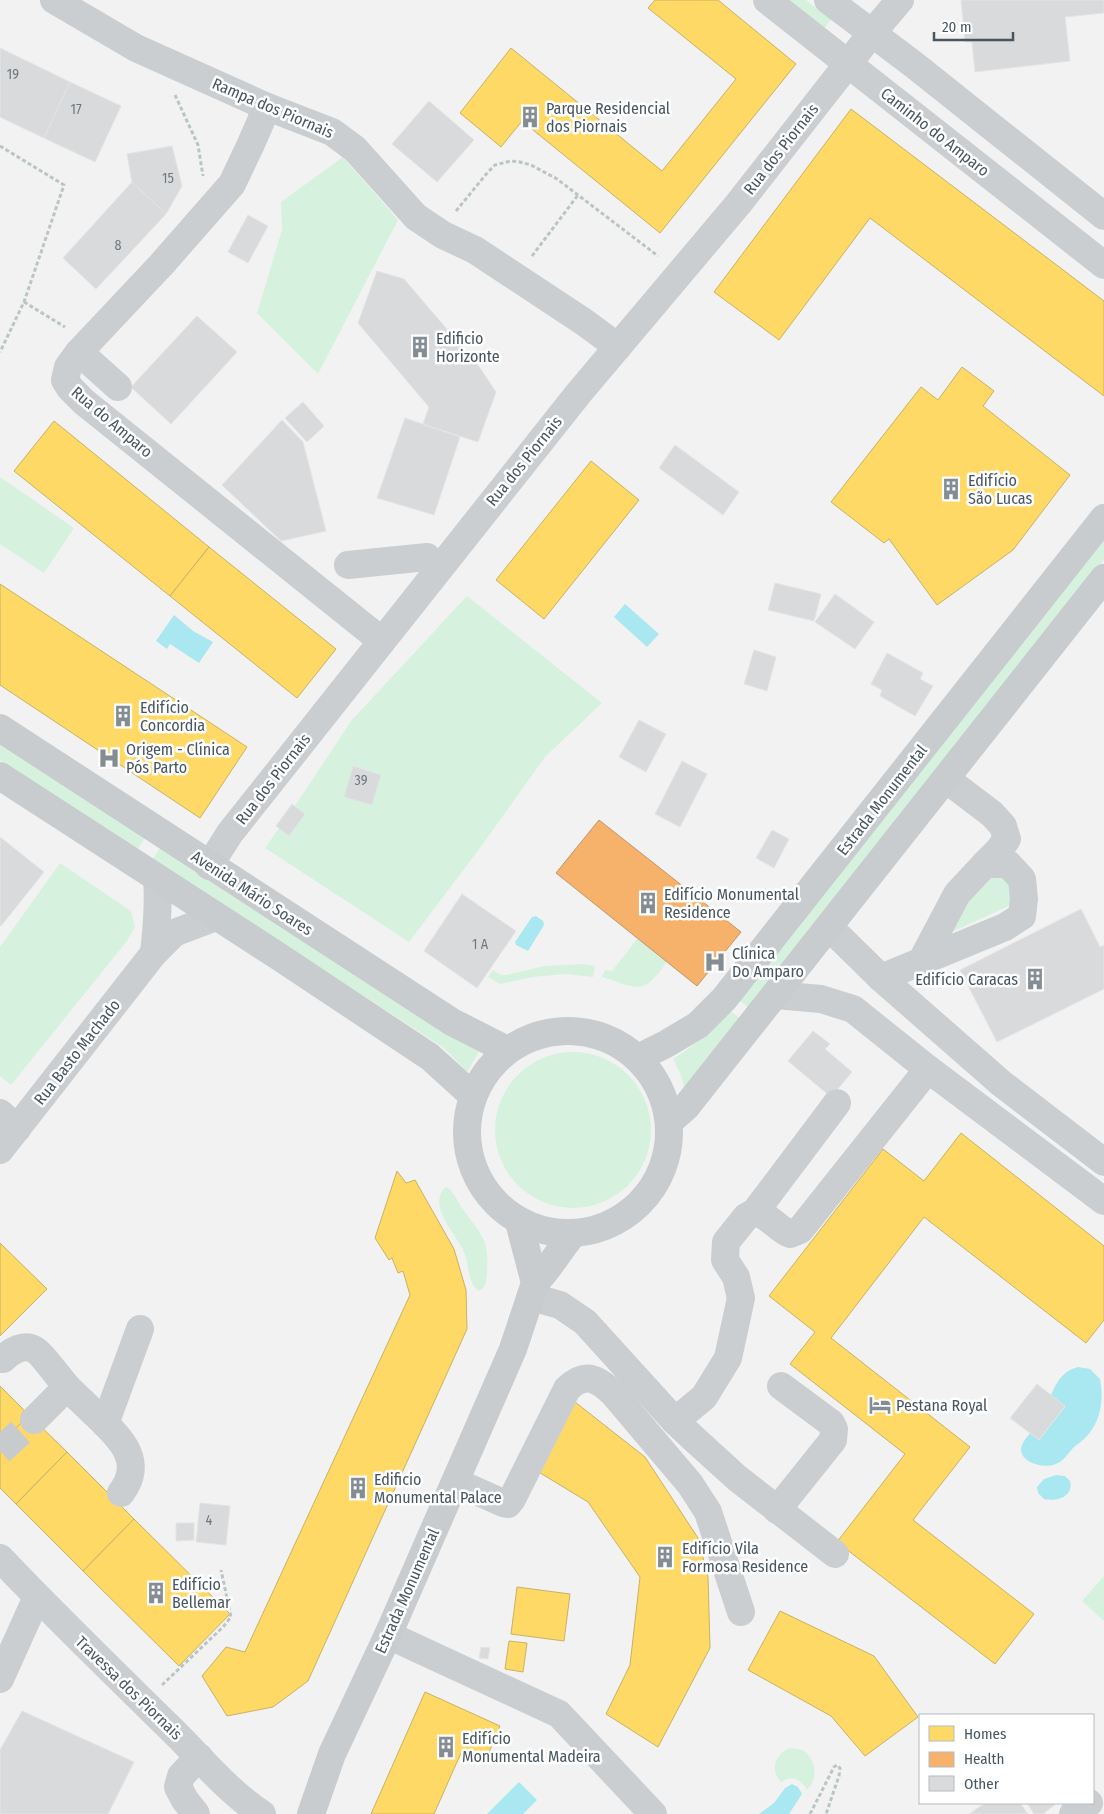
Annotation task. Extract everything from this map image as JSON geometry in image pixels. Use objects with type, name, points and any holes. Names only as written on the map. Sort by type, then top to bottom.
[{"type":"main road","name":"Estrada Monumental","points":[[638,1058],[698,1025],[724,999],[1104,518]]},
{"type":"main road","points":[[669,1122],[686,1108],[1104,578]]},
{"type":"main road","name":"Avenida Mário Soares","points":[[0,728],[209,866],[452,1022],[507,1050]]},
{"type":"main road","points":[[0,776],[430,1057],[473,1096]]},
{"type":"main road","points":[[578,1030],[599,1035],[613,1041],[638,1058],[653,1076],[664,1098],[669,1122],[668,1150],[660,1176],[645,1199],[625,1217],[600,1229],[573,1234],[545,1232],[519,1222],[496,1204],[478,1181],[469,1153],[467,1124],[473,1096],[483,1076],[507,1050],[534,1036],[555,1031],[578,1030]]},
{"type":"main road","points":[[519,1222],[533,1290]]},
{"type":"main road","name":"Estrada Monumental","points":[[311,1814],[332,1754],[388,1635],[514,1349],[533,1290],[573,1234]]},
{"type":"street","name":"Rampa dos Piornais","points":[[54,0],[136,48],[265,106],[332,132],[355,149],[416,217],[442,235],[475,250],[618,347]]},
{"type":"street","name":"Caminho do Amparo","points":[[767,0],[1104,265]]},
{"type":"street","points":[[828,0],[913,64],[1104,216]]},
{"type":"street","name":"Rua dos Piornais","points":[[209,866],[230,833],[439,568],[578,394],[738,203],[847,64],[900,0]]},
{"type":"street","points":[[889,95],[887,80],[889,72],[899,63],[913,64]]},
{"type":"street","name":"Rua do Amparo","points":[[265,106],[261,121],[232,184],[160,265],[75,341],[65,380],[84,402],[382,641]]},
{"type":"street","points":[[75,341],[118,387]]},
{"type":"street","points":[[348,565],[427,557],[439,568]]},
{"type":"street","points":[[921,962],[957,894],[1007,839],[1003,826],[992,814],[946,779]]},
{"type":"street","points":[[881,978],[1005,927],[1022,916],[1024,899],[1022,879],[1008,864],[985,864]]},
{"type":"street","points":[[154,953],[158,914],[157,878]]},
{"type":"street","name":"Rua Basto Machado","points":[[0,1150],[9,1121],[154,953],[174,933],[216,917]]},
{"type":"street","points":[[830,927],[881,978],[1002,1084],[1104,1162]]},
{"type":"street","points":[[775,995],[821,999],[853,1008],[928,1069],[1104,1201]]},
{"type":"street","points":[[755,1212],[764,1214],[780,1230],[790,1234],[800,1230],[928,1069]]},
{"type":"street","points":[[675,1421],[704,1397],[728,1358],[741,1298],[736,1277],[726,1260],[726,1242],[746,1217],[755,1212],[837,1103]]},
{"type":"street","points":[[533,1290],[585,1322],[675,1421],[737,1478],[834,1554]]},
{"type":"street","points":[[105,1424],[140,1329]]},
{"type":"street","points":[[3,1359],[10,1352],[23,1347],[36,1350],[67,1387],[121,1440],[130,1460],[130,1471],[127,1486],[121,1493]]},
{"type":"street","points":[[456,1482],[508,1504],[566,1389],[574,1382],[585,1378],[594,1379],[613,1393],[690,1484],[708,1512],[740,1612]]},
{"type":"street","points":[[778,1510],[833,1440],[834,1429],[831,1423],[781,1386]]},
{"type":"street","points":[[34,1420],[67,1387]]},
{"type":"street","name":"Travessa dos Piornais","points":[[0,1558],[242,1801],[262,1814]]},
{"type":"street","points":[[0,1679],[37,1597]]},
{"type":"street","points":[[388,1635],[559,1714],[653,1814]]},
{"type":"street","points":[[196,1814],[178,1787],[181,1776],[199,1757]]},
{"type":"street","points":[[1073,1814],[1088,1804]]},
{"type":"path","points":[[171,87],[198,145],[204,178]]},
{"type":"path","points":[[0,146],[64,184],[24,302],[0,352]]},
{"type":"path","points":[[454,214],[495,166],[511,161],[531,165],[551,175],[662,260]]},
{"type":"path","points":[[532,256],[578,196]]},
{"type":"path","points":[[24,302],[75,341]]},
{"type":"path","points":[[160,1687],[224,1627],[231,1617],[221,1570]]},
{"type":"path","points":[[810,1814],[834,1767],[837,1765],[840,1768],[826,1814]]},
{"type":"green space","points":[[785,0],[806,0],[831,20],[822,31]]},
{"type":"green space","points":[[343,157],[398,220],[318,374],[257,313],[282,230],[281,202]]},
{"type":"green space","points":[[0,477],[74,528],[44,573],[0,544]]},
{"type":"green space","points":[[1104,538],[1104,560],[749,1008],[739,1000]]},
{"type":"green space","points":[[467,596],[602,703],[545,757],[409,942],[265,848],[351,721]]},
{"type":"green space","points":[[0,744],[145,838],[138,849],[0,760]]},
{"type":"green space","points":[[160,848],[481,1048],[467,1072],[444,1048],[153,859]]},
{"type":"green space","points":[[60,863],[131,911],[135,927],[127,941],[11,1085],[0,1076],[0,947]]},
{"type":"green space","points":[[1009,869],[1013,904],[941,937],[980,879]]},
{"type":"green space","points":[[638,938],[667,962],[659,973],[645,985],[639,987],[602,977],[605,970],[612,971]]},
{"type":"green space","points":[[584,964],[595,966],[593,977],[565,974],[533,977],[500,984],[488,977],[493,970],[501,975],[506,975],[544,966]]},
{"type":"green space","points":[[729,1010],[741,1019],[685,1090],[673,1059],[703,1037]]},
{"type":"green space","points":[[565,1052],[581,1052],[596,1055],[610,1061],[628,1075],[642,1093],[648,1107],[651,1130],[648,1153],[642,1167],[628,1185],[610,1199],[596,1205],[581,1208],[565,1208],[550,1205],[536,1199],[518,1185],[508,1173],[498,1153],[495,1138],[495,1122],[498,1107],[504,1093],[518,1075],[530,1065],[550,1055]]},
{"type":"green space","points":[[446,1187],[454,1194],[485,1242],[487,1250],[486,1280],[485,1285],[479,1291],[475,1288],[471,1279],[464,1252],[444,1220],[440,1208],[440,1196]]},
{"type":"green space","points":[[1104,1576],[1104,1621],[1082,1601]]},
{"type":"green space","points":[[790,1748],[803,1750],[811,1759],[814,1775],[811,1785],[807,1790],[796,1779],[781,1782],[777,1777],[775,1763],[777,1758]]},
{"type":"water","points":[[625,604],[659,634],[647,647],[614,617]]},
{"type":"water","points":[[174,615],[193,631],[213,642],[199,663],[170,644],[167,649],[156,641]]},
{"type":"water","points":[[536,916],[543,921],[544,925],[528,951],[516,945],[515,942],[532,917]]},
{"type":"water","points":[[1078,1367],[1090,1369],[1100,1379],[1102,1395],[1098,1419],[1090,1433],[1059,1462],[1049,1466],[1034,1464],[1022,1454],[1023,1443],[1030,1433],[1039,1440],[1065,1407],[1051,1395],[1061,1377],[1068,1371]]},
{"type":"water","points":[[1056,1475],[1065,1476],[1070,1481],[1071,1486],[1067,1495],[1054,1500],[1044,1499],[1038,1493],[1037,1487],[1044,1479]]},
{"type":"water","points":[[519,1782],[537,1800],[523,1814],[487,1814]]},
{"type":"water","points":[[792,1784],[798,1787],[802,1794],[789,1814],[759,1814],[774,1803],[785,1788]]},
{"type":"building: Homes","name":"Parque Residencial dos Piornais","points":[[655,0],[718,0],[796,64],[660,233],[522,121],[501,147],[460,113],[511,48],[662,171],[736,79],[648,8]]},
{"type":"building: Homes","points":[[851,109],[1104,301],[1104,396],[870,218],[779,340],[714,292]]},
{"type":"building: Homes","name":"Edifício São Lucas","points":[[962,367],[994,391],[983,406],[1070,475],[1013,550],[937,605],[889,539],[884,543],[831,502],[921,387],[938,400]]},
{"type":"building: Homes","points":[[54,421],[209,547],[170,596],[14,471]]},
{"type":"building: Homes","points":[[591,461],[639,500],[544,619],[496,580]]},
{"type":"building: Homes","points":[[209,547],[336,649],[297,698],[170,596]]},
{"type":"building: Homes","name":"Edifício Concordia","points":[[0,584],[247,747],[200,818],[0,685]]},
{"type":"building: Homes","name":"Pestana Royal","points":[[961,1133],[1104,1246],[1104,1320],[1086,1343],[924,1217],[831,1338],[970,1447],[913,1520],[1034,1614],[995,1664],[837,1542],[905,1454],[790,1364],[815,1332],[769,1296],[883,1149],[924,1181]]},
{"type":"building: Homes","name":"Edificio Monumental Palace","points":[[397,1171],[406,1183],[415,1180],[454,1249],[466,1290],[467,1329],[308,1681],[273,1707],[227,1716],[202,1676],[226,1647],[245,1652],[410,1295],[403,1271],[398,1273],[392,1258],[389,1260],[375,1238]]},
{"type":"building: Homes","points":[[0,1243],[47,1289],[0,1336]]},
{"type":"building: Homes","points":[[0,1386],[29,1415],[0,1444]]},
{"type":"building: Homes","name":"Edifício Vila Formosa Residence","points":[[575,1402],[645,1457],[698,1538],[708,1577],[710,1648],[658,1747],[606,1714],[630,1665],[640,1577],[588,1502],[537,1471]]},
{"type":"building: Homes","points":[[29,1415],[67,1452],[16,1504],[0,1488],[0,1444]]},
{"type":"building: Homes","points":[[67,1452],[134,1519],[83,1571],[16,1504]]},
{"type":"building: Homes","name":"Edifício Bellemar","points":[[134,1519],[230,1614],[179,1666],[83,1571]]},
{"type":"building: Homes","points":[[517,1587],[570,1594],[564,1641],[511,1634]]},
{"type":"building: Homes","name":"Edifício Vila Formosa Residence","points":[[780,1611],[874,1656],[918,1717],[865,1756],[831,1716],[748,1670]]},
{"type":"building: Homes","points":[[509,1641],[527,1643],[523,1672],[505,1669]]},
{"type":"building: Homes","name":"Edifício Monumental Madeira","points":[[425,1692],[500,1726],[494,1741],[484,1763],[461,1753],[434,1814],[371,1814]]},
{"type":"building: Health","name":"Edifício Monumental Residence","points":[[599,820],[741,932],[697,986],[556,873]]},
{"type":"building: Other","points":[[961,0],[1104,0],[1104,13],[1065,17],[1070,61],[975,72],[972,42],[965,42]]},
{"type":"building: Other","points":[[0,48],[70,82],[44,138],[0,117]]},
{"type":"building: Other","points":[[70,82],[121,106],[95,162],[44,138]]},
{"type":"building: Other","points":[[429,101],[474,140],[437,182],[392,144]]},
{"type":"building: Other","points":[[172,146],[182,186],[166,214],[132,182],[127,154]]},
{"type":"building: Other","points":[[132,182],[166,214],[96,289],[63,258]]},
{"type":"building: Other","points":[[248,215],[268,226],[248,263],[228,252]]},
{"type":"building: Other","name":"Edificio Horizonte","points":[[377,271],[404,279],[480,368],[496,392],[478,442],[423,424],[429,407],[358,323]]},
{"type":"building: Other","points":[[197,316],[237,352],[171,424],[131,387]]},
{"type":"building: Other","points":[[303,402],[324,426],[307,442],[285,418]]},
{"type":"building: Other","points":[[405,418],[460,437],[434,515],[377,498]]},
{"type":"building: Other","points":[[282,420],[303,442],[326,531],[281,541],[222,485]]},
{"type":"building: Other","points":[[675,445],[739,492],[723,515],[659,468]]},
{"type":"building: Other","points":[[775,583],[821,594],[814,621],[768,610]]},
{"type":"building: Other","points":[[835,594],[874,622],[855,649],[815,622]]},
{"type":"building: Other","points":[[754,650],[776,657],[767,691],[744,684]]},
{"type":"building: Other","points":[[887,653],[923,673],[920,679],[933,686],[915,716],[880,696],[882,690],[871,684]]},
{"type":"building: Other","points":[[639,720],[666,734],[646,772],[619,757]]},
{"type":"building: Other","points":[[682,761],[707,774],[680,827],[655,814]]},
{"type":"building: Other","points":[[353,766],[381,775],[372,805],[344,797]]},
{"type":"building: Other","points":[[292,804],[305,814],[289,836],[276,826]]},
{"type":"building: Other","points":[[772,830],[789,839],[774,868],[756,858]]},
{"type":"building: Other","points":[[0,837],[44,872],[1,926],[0,925]]},
{"type":"building: Other","points":[[462,894],[516,931],[477,988],[424,951]]},
{"type":"building: Other","name":"Edifício Caracas","points":[[1081,909],[1100,947],[1104,945],[1104,989],[997,1042],[960,970]]},
{"type":"building: Other","points":[[813,1031],[830,1044],[825,1049],[852,1072],[831,1097],[788,1061]]},
{"type":"building: Other","points":[[1037,1384],[1065,1406],[1039,1440],[1010,1418]]},
{"type":"building: Other","points":[[200,1503],[230,1506],[226,1545],[196,1542]]},
{"type":"building: Other","points":[[176,1523],[194,1523],[194,1540],[176,1541]]},
{"type":"building: Other","points":[[481,1647],[490,1648],[488,1659],[479,1658]]},
{"type":"building: Other","points":[[22,1711],[134,1762],[108,1814],[0,1814],[0,1750]]},
{"type":"building: Other","points":[[984,1804],[1021,1804],[1028,1814],[969,1814]]},
{"type":"building: Other","points":[[1028,1804],[1056,1804],[1043,1814],[1034,1814]]},
{"type":"tunnel","points":[[0,1451],[34,1420]]},
{"type":"place","name":"Parque Residencial dos Piornais","points":[[530,117]]},
{"type":"place","name":"Edificio Horizonte","points":[[420,347]]},
{"type":"place","name":"Edifício São Lucas","points":[[951,489]]},
{"type":"place","name":"Edifício Concordia","points":[[123,716]]},
{"type":"place","name":"Origem - Clínica Pós Parto","points":[[109,758]]},
{"type":"place","name":"Edifício Monumental Residence","points":[[648,903]]},
{"type":"place","name":"Clínica Do Amparo","points":[[715,962]]},
{"type":"place","name":"Edifício Caracas","points":[[1035,979]]},
{"type":"place","name":"Pestana Royal","points":[[880,1405]]},
{"type":"place","name":"Edificio Monumental Palace","points":[[358,1488]]},
{"type":"place","name":"Edifício Vila Formosa Residence","points":[[665,1557]]},
{"type":"place","name":"Edifício Bellemar","points":[[156,1593]]},
{"type":"place","name":"Edifício Monumental Madeira","points":[[446,1747]]}]
